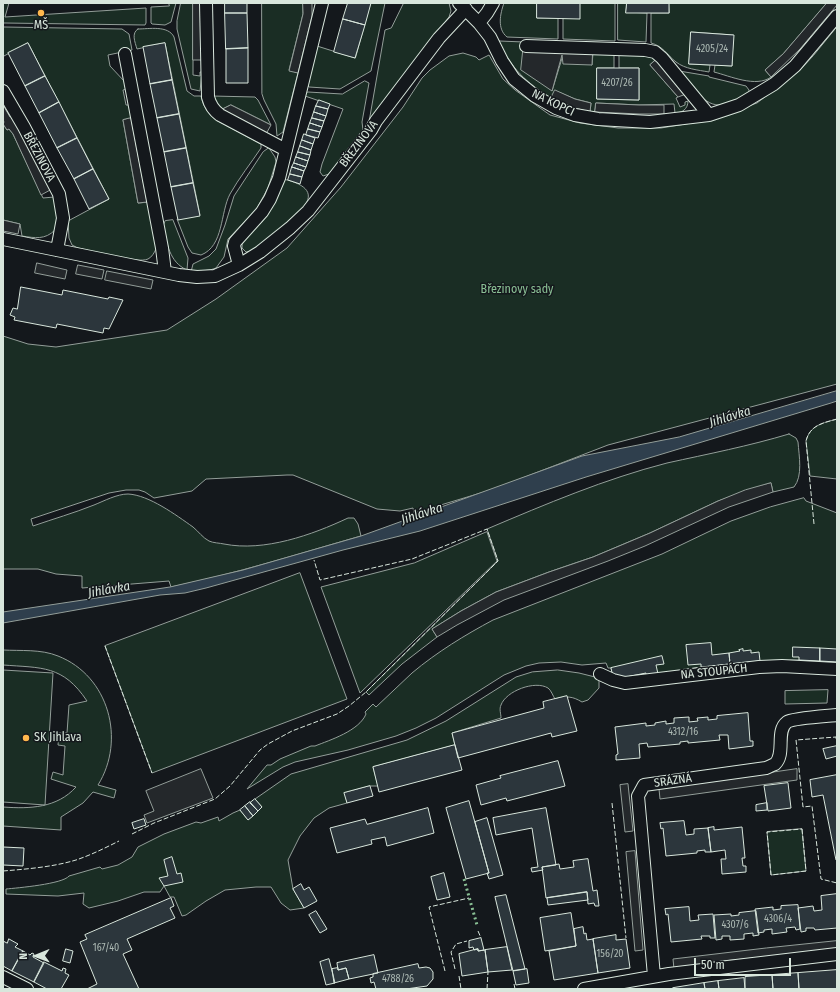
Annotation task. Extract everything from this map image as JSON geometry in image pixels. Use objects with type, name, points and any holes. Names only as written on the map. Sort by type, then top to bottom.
[{"type":"street","points":[[206,3],[208,97],[210,105],[220,115],[286,150]]},
{"type":"street","points":[[479,23],[493,3]]},
{"type":"street","points":[[239,265],[234,246],[235,242],[262,212],[270,199],[279,178],[321,4]]},
{"type":"street","name":"BŘEZINOVA","points":[[3,239],[197,278],[225,272],[260,252],[290,228],[308,211],[371,130],[376,121],[463,6],[479,23]]},
{"type":"street","name":"NA KOPCI","points":[[479,23],[490,37],[502,61],[514,79],[535,96],[569,113],[598,119],[650,122],[709,115],[739,105],[774,84],[795,66],[837,16]]},
{"type":"street","points":[[526,46],[645,50],[655,52],[709,115]]},
{"type":"street","points":[[125,54],[162,248],[165,272]]},
{"type":"street","name":"BŘEZINOVA","points":[[3,91],[24,127],[59,194],[63,218],[57,250]]},
{"type":"street","name":"NA STOUPÁCH","points":[[600,674],[625,683],[759,667],[782,666],[833,669],[837,680]]},
{"type":"street","name":"SRÁZNÁ","points":[[654,976],[638,796],[640,790],[644,785],[766,768],[776,763],[779,756],[781,731],[787,722],[837,715]]},
{"type":"street","points":[[584,989],[654,976],[837,954]]},
{"type":"street","points":[[3,977],[27,989]]},
{"type":"green space","points":[[3,3],[9,3],[5,17],[146,8],[146,23],[145,25],[3,23]]},
{"type":"green space","points":[[169,3],[176,3],[171,22],[165,25],[152,24],[151,7],[169,6]]},
{"type":"green space","points":[[181,3],[193,3],[193,75],[200,76],[200,72],[202,72],[200,91],[191,89],[177,29],[177,21]]},
{"type":"green space","points":[[262,3],[303,3],[303,14],[289,70],[298,73],[283,132],[277,136],[276,124],[262,94]]},
{"type":"green space","points":[[371,3],[385,3],[371,71],[340,89],[309,87],[307,85],[317,46],[355,58]]},
{"type":"green space","points":[[404,3],[449,3],[451,11],[449,17],[369,122],[385,30],[391,28]]},
{"type":"green space","points":[[504,3],[537,3],[537,18],[558,18],[558,39],[507,37],[502,30],[500,21]]},
{"type":"green space","points":[[580,3],[615,3],[615,41],[563,39],[563,18]]},
{"type":"green space","points":[[618,3],[627,3],[626,12],[647,13],[646,42],[618,40]]},
{"type":"green space","points":[[669,3],[827,3],[783,54],[765,70],[771,77],[765,80],[751,81],[714,72],[715,65],[732,66],[733,35],[691,32],[689,64],[710,65],[709,72],[683,66],[662,48],[651,43],[651,13],[669,13]]},
{"type":"green space","points":[[4,27],[122,29],[129,34],[132,50],[108,55],[110,66],[125,82],[127,89],[123,90],[126,105],[130,105],[133,118],[123,120],[138,203],[150,202],[156,249],[153,255],[148,259],[125,259],[78,248],[72,245],[69,238],[68,221],[109,199],[28,43],[4,56]]},
{"type":"green space","name":"Březinovy sady","points":[[837,27],[837,384],[608,445],[494,489],[414,513],[413,508],[400,511],[377,509],[293,475],[287,475],[206,479],[192,491],[154,498],[139,490],[126,490],[109,493],[31,519],[33,526],[79,511],[115,496],[128,494],[136,495],[153,502],[193,527],[209,541],[239,546],[255,546],[288,540],[303,536],[348,518],[354,518],[358,524],[361,536],[195,582],[171,587],[169,581],[82,588],[82,576],[56,574],[38,569],[3,569],[3,336],[28,344],[56,347],[167,330],[216,299],[287,248],[341,187],[403,107],[422,78],[449,56],[463,53],[476,57],[479,60],[489,55],[503,79],[515,90],[550,115],[580,123],[618,128],[661,128],[710,120],[757,103],[799,71]]},
{"type":"green space","points":[[158,28],[171,33],[174,37],[187,91],[194,96],[201,96],[206,110],[216,120],[261,144],[261,148],[230,194],[218,237],[208,251],[201,255],[192,253],[188,247],[177,219],[200,215],[165,43],[137,49],[134,35],[138,29]]},
{"type":"green space","points":[[499,41],[524,42],[552,91],[563,55],[592,65],[593,53],[614,53],[614,68],[597,68],[597,99],[639,100],[639,68],[619,68],[619,53],[644,54],[657,59],[650,65],[678,97],[676,98],[680,107],[685,105],[685,102],[688,101],[687,106],[682,111],[675,113],[674,104],[639,105],[596,103],[595,112],[590,112],[591,103],[575,99],[556,91],[551,98],[534,87],[514,67],[503,51]]},
{"type":"green space","points":[[679,71],[709,76],[746,86],[749,93],[727,104],[713,104],[702,97]]},
{"type":"green space","points":[[365,81],[369,83],[362,122],[363,130],[329,174],[323,176],[320,172],[322,164],[343,109],[305,96],[305,93],[342,94]]},
{"type":"green space","points":[[212,96],[255,97],[271,125],[231,105],[221,110]]},
{"type":"green space","points":[[3,124],[7,130],[9,129],[13,134],[43,198],[54,197],[59,205],[55,230],[44,237],[36,238],[22,236],[20,224],[3,220]]},
{"type":"green space","points":[[269,148],[275,157],[276,162],[268,188],[256,210],[228,239],[224,257],[216,268],[191,272],[193,264],[209,256],[216,249],[234,196],[263,152]]},
{"type":"green space","points":[[283,179],[296,183],[305,189],[308,193],[307,203],[254,251],[246,252],[242,248],[242,244],[248,234],[260,224],[267,214]]},
{"type":"green space","points":[[173,220],[188,258],[187,270],[176,262],[168,245],[163,226],[165,221]]},
{"type":"green space","points":[[837,419],[837,479],[810,476],[806,441],[808,436],[814,428]]},
{"type":"green space","points":[[789,434],[796,438],[798,442],[800,459],[799,477],[794,487],[773,492],[771,483],[718,501],[650,533],[593,557],[496,592],[432,629],[437,637],[402,664],[369,695],[366,692],[498,561],[487,529],[598,484],[644,469]]},
{"type":"green space","points":[[804,498],[806,501],[837,513],[837,662],[799,660],[760,661],[701,667],[646,676],[645,673],[622,678],[613,677],[611,668],[608,668],[606,663],[582,665],[561,662],[539,663],[526,666],[504,675],[436,718],[416,728],[396,736],[348,750],[295,762],[283,767],[247,789],[267,765],[271,765],[280,759],[311,746],[328,741],[351,730],[362,720],[366,714],[365,712],[373,704],[376,707],[412,673],[431,658],[451,644],[493,620],[662,554],[731,521],[770,507]]},
{"type":"green space","points":[[487,532],[497,561],[360,693],[321,587],[414,563]]},
{"type":"green space","points":[[300,573],[347,699],[152,773],[105,646]]},
{"type":"green space","points":[[3,650],[45,652],[58,656],[76,665],[90,678],[108,711],[111,730],[111,749],[106,767],[98,785],[116,790],[114,798],[93,792],[83,803],[61,817],[61,830],[3,826],[3,807],[23,808],[42,806],[52,803],[69,794],[76,787],[51,779],[53,772],[63,775],[65,746],[58,745],[59,733],[67,733],[69,705],[87,701],[78,689],[69,681],[51,671],[40,668],[3,665]]},
{"type":"green space","name":"SK Jihlava","points":[[3,670],[53,673],[45,805],[3,802]]},
{"type":"green space","points":[[558,670],[599,678],[599,688],[588,700],[582,702],[569,697],[555,699],[548,688],[536,685],[515,691],[504,700],[501,705],[501,718],[452,733],[455,745],[373,767],[378,786],[370,786],[345,793],[347,803],[329,808],[314,818],[300,836],[288,860],[293,889],[304,908],[290,910],[281,903],[271,887],[225,890],[186,915],[182,916],[174,897],[170,897],[164,886],[160,892],[144,892],[118,901],[89,908],[83,904],[84,893],[58,896],[6,894],[6,889],[49,883],[100,867],[102,869],[118,865],[132,857],[138,847],[164,834],[196,822],[201,823],[218,817],[219,821],[240,810],[248,820],[262,807],[255,799],[291,774],[407,740],[446,721],[516,677],[532,672]]},
{"type":"green space","points":[[828,690],[827,703],[785,704],[785,691]]},
{"type":"green space","points":[[802,829],[806,871],[771,875],[767,832]]},
{"type":"shaded area","points":[[193,3],[202,3],[203,60],[193,60]]},
{"type":"shaded area","points":[[303,3],[312,3],[312,16],[298,73],[289,71],[303,14]]},
{"type":"shaded area","points":[[827,3],[837,3],[837,5],[800,49],[771,77],[765,70],[783,54]]},
{"type":"shaded area","points":[[524,42],[593,44],[592,65],[563,64],[562,55],[552,91],[521,70]]},
{"type":"shaded area","points":[[657,59],[686,94],[678,97],[650,65]]},
{"type":"shaded area","points":[[555,90],[575,99],[591,103],[590,112],[575,108],[551,98]]},
{"type":"shaded area","points":[[596,103],[664,105],[664,114],[595,112]]},
{"type":"shaded area","points":[[3,105],[10,117],[13,116],[52,189],[41,195],[13,134],[9,129],[7,130],[3,124]]},
{"type":"shaded area","points":[[231,105],[271,125],[266,134],[221,110]]},
{"type":"shaded area","points":[[131,118],[147,202],[138,203],[123,120]]},
{"type":"shaded area","points":[[3,220],[20,224],[18,234],[3,231]]},
{"type":"shaded area","points":[[37,263],[67,270],[65,279],[35,273]]},
{"type":"shaded area","points":[[78,265],[104,270],[102,279],[76,274]]},
{"type":"shaded area","points":[[107,271],[153,280],[151,289],[105,280]]},
{"type":"shaded area","points":[[771,483],[773,492],[729,507],[645,546],[608,561],[504,600],[437,637],[432,629],[496,592],[593,557],[650,533],[718,501],[745,490]]},
{"type":"shaded area","points":[[201,769],[213,798],[147,823],[144,815],[154,811],[146,791]]},
{"type":"shaded area","points":[[797,769],[797,780],[660,799],[659,789]]},
{"type":"shaded area","points":[[628,784],[633,831],[625,832],[620,785]]},
{"type":"shaded area","points":[[635,851],[643,950],[635,951],[626,852]]},
{"type":"shaded area","points":[[837,941],[837,950],[723,961],[674,969],[673,959]]},
{"type":"water","name":"Jihlávka","points":[[837,391],[837,401],[586,477],[420,531],[343,550],[185,593],[160,595],[3,623],[3,612],[170,587],[243,570],[361,536],[582,456],[679,437]]},
{"type":"building","points":[[225,3],[247,3],[247,13],[225,13]]},
{"type":"building","points":[[348,3],[371,3],[365,25],[343,19]]},
{"type":"building","points":[[537,3],[580,3],[580,19],[537,18]]},
{"type":"building","points":[[627,3],[669,3],[669,13],[626,13]]},
{"type":"building","points":[[225,13],[247,13],[248,48],[226,49]]},
{"type":"building","points":[[343,19],[365,25],[355,58],[334,52]]},
{"type":"building","points":[[691,32],[734,35],[732,66],[689,64]]},
{"type":"building","points":[[28,43],[45,76],[25,86],[8,53]]},
{"type":"building","points":[[165,43],[172,80],[150,84],[143,47]]},
{"type":"building","points":[[248,48],[248,83],[226,83],[226,49]]},
{"type":"building","points":[[597,68],[639,68],[639,100],[597,99]]},
{"type":"building","points":[[45,76],[59,102],[39,113],[25,86]]},
{"type":"building","points":[[172,80],[179,114],[157,118],[150,84]]},
{"type":"building","points":[[319,100],[330,104],[328,109],[316,106]]},
{"type":"building","points":[[59,102],[77,138],[57,148],[39,113]]},
{"type":"building","points":[[316,106],[328,109],[326,116],[314,112]]},
{"type":"building","points":[[314,112],[326,116],[324,121],[312,118]]},
{"type":"building","points":[[179,114],[186,148],[164,152],[157,118]]},
{"type":"building","points":[[312,118],[324,121],[322,127],[310,123]]},
{"type":"building","points":[[310,123],[322,127],[320,132],[308,129]]},
{"type":"building","points":[[308,129],[320,132],[318,138],[306,135]]},
{"type":"building","points":[[304,134],[315,138],[313,144],[302,140]]},
{"type":"building","points":[[77,138],[93,169],[74,179],[57,148]]},
{"type":"building","points":[[302,140],[313,144],[311,150],[300,146]]},
{"type":"building","points":[[300,146],[311,150],[310,155],[298,152]]},
{"type":"building","points":[[186,148],[193,183],[171,187],[164,152]]},
{"type":"building","points":[[298,152],[310,155],[308,161],[296,157]]},
{"type":"building","points":[[296,157],[308,161],[306,167],[294,163]]},
{"type":"building","points":[[294,163],[306,167],[304,171],[292,167]]},
{"type":"building","points":[[292,167],[304,171],[302,177],[290,174]]},
{"type":"building","points":[[93,169],[109,199],[89,209],[74,179]]},
{"type":"building","points":[[290,174],[302,177],[300,184],[288,180]]},
{"type":"building","points":[[193,183],[200,216],[178,220],[171,187]]},
{"type":"building","points":[[21,287],[62,295],[63,290],[108,299],[109,297],[123,300],[109,329],[104,328],[103,333],[57,324],[56,328],[14,320],[15,317],[10,315],[13,308],[17,309]]},
{"type":"building","points":[[711,643],[712,655],[729,653],[730,664],[701,667],[701,664],[688,665],[686,645]]},
{"type":"building","points":[[793,647],[820,648],[820,661],[799,660],[799,657],[793,657]]},
{"type":"building","points":[[820,648],[837,649],[837,662],[820,661]]},
{"type":"building","points":[[743,649],[743,651],[751,650],[751,653],[759,652],[760,661],[730,664],[729,653]]},
{"type":"building","points":[[662,656],[664,664],[656,665],[658,674],[646,676],[646,673],[621,678],[613,677],[611,668]]},
{"type":"building","points":[[567,696],[577,731],[552,737],[551,733],[458,758],[452,733],[544,708],[543,702]]},
{"type":"building","points":[[748,713],[750,741],[753,741],[753,746],[729,749],[728,735],[719,735],[720,740],[688,743],[688,741],[680,742],[680,744],[648,747],[647,743],[639,744],[640,758],[616,760],[616,755],[618,754],[615,727],[646,723],[646,726],[655,725],[655,723],[666,721],[666,724],[674,723],[674,718],[689,717],[689,722],[698,721],[697,718],[708,717],[708,720],[717,719],[717,716]]},
{"type":"building","points":[[455,745],[462,770],[379,792],[373,767]]},
{"type":"building","points":[[837,746],[837,756],[826,759],[823,749]]},
{"type":"building","points":[[558,761],[565,786],[507,801],[506,798],[481,805],[476,785],[501,778],[500,776]]},
{"type":"building","points":[[837,775],[836,860],[823,795],[812,797],[810,780]]},
{"type":"building","points":[[788,783],[791,808],[768,811],[764,786]]},
{"type":"building","points":[[370,786],[373,796],[347,803],[344,793]]},
{"type":"building","points":[[255,799],[262,807],[258,811],[250,803]]},
{"type":"building","points":[[469,801],[489,873],[466,879],[446,808]]},
{"type":"building","points":[[250,802],[258,811],[253,816],[245,806]]},
{"type":"building","points":[[767,803],[767,810],[756,811],[756,805]]},
{"type":"building","points":[[245,806],[253,816],[248,820],[240,810]]},
{"type":"building","points":[[428,808],[434,833],[387,846],[385,837],[371,840],[372,844],[337,853],[330,828],[365,819],[367,824]]},
{"type":"building","points":[[546,808],[556,865],[542,867],[543,870],[532,872],[531,868],[538,867],[532,828],[496,835],[493,818]]},
{"type":"building","points":[[487,818],[503,875],[489,879],[487,873],[489,873],[475,822]]},
{"type":"building","points":[[144,819],[146,825],[134,829],[132,823]]},
{"type":"building","points":[[684,821],[686,835],[694,834],[694,829],[708,828],[711,852],[705,852],[705,850],[697,851],[697,853],[666,856],[663,828],[661,829],[660,823]]},
{"type":"building","points":[[714,827],[714,830],[742,827],[745,858],[742,858],[743,866],[746,866],[746,872],[722,874],[721,859],[726,859],[725,850],[711,852],[708,828]]},
{"type":"building","points":[[3,847],[24,848],[23,866],[3,865]]},
{"type":"building","points":[[172,857],[177,874],[181,873],[183,882],[164,886],[159,878],[168,876],[164,860]]},
{"type":"building","points":[[588,859],[593,891],[597,890],[599,906],[595,906],[594,903],[588,904],[587,892],[546,898],[542,867],[559,864],[560,869],[574,867],[573,861]]},
{"type":"building","points":[[444,873],[450,897],[437,900],[431,877]]},
{"type":"building","points":[[301,884],[304,890],[309,887],[317,901],[304,908],[293,889]]},
{"type":"building","points":[[587,892],[588,900],[548,905],[547,898]]},
{"type":"building","points":[[837,894],[837,928],[815,930],[814,928],[806,928],[806,931],[801,932],[798,908],[813,906],[814,911],[822,910],[821,896]]},
{"type":"building","points":[[506,895],[525,969],[513,971],[495,897]]},
{"type":"building","points":[[171,898],[174,906],[170,908],[175,918],[127,939],[132,950],[123,954],[139,989],[87,989],[97,984],[80,942],[87,939],[85,935]]},
{"type":"building","points":[[798,905],[800,929],[796,930],[795,927],[786,928],[787,932],[772,934],[772,929],[764,930],[764,932],[758,933],[755,909],[773,907],[773,910],[781,909],[781,906]]},
{"type":"building","points":[[689,907],[690,921],[699,920],[698,915],[713,914],[715,938],[710,938],[710,936],[701,936],[702,939],[671,942],[668,914],[666,915],[665,909]]},
{"type":"building","points":[[316,911],[327,929],[320,933],[309,915]]},
{"type":"building","points":[[756,911],[759,935],[753,936],[753,933],[744,934],[744,939],[730,940],[730,936],[722,936],[722,939],[716,940],[714,915],[731,914],[731,916],[739,915],[739,913]]},
{"type":"building","points":[[571,913],[576,946],[545,951],[540,918]]},
{"type":"building","points":[[583,927],[587,940],[593,939],[598,973],[554,980],[549,951],[576,946],[574,929]]},
{"type":"building","points":[[616,935],[616,940],[626,939],[630,968],[598,973],[593,939]]},
{"type":"building","points":[[481,938],[484,950],[478,951],[478,949],[474,950],[473,947],[469,948],[469,941]]},
{"type":"building","points":[[9,939],[18,944],[15,947],[23,951],[12,971],[3,966],[3,941],[7,943]]},
{"type":"building","points":[[507,947],[512,970],[488,972],[485,950]]},
{"type":"building","points":[[66,949],[73,951],[70,963],[63,961]]},
{"type":"building","points":[[478,949],[478,951],[485,950],[488,972],[462,976],[459,954]]},
{"type":"building","points":[[23,951],[30,955],[32,953],[34,954],[33,957],[44,963],[34,982],[12,971]]},
{"type":"building","points":[[374,955],[378,973],[349,979],[346,968],[338,970],[337,963]]},
{"type":"building","points":[[329,959],[335,983],[326,985],[320,962]]},
{"type":"building","points":[[44,962],[62,971],[63,968],[66,969],[65,973],[69,975],[61,989],[47,989],[34,982]]},
{"type":"building","points":[[418,964],[419,968],[430,968],[433,972],[433,979],[427,986],[406,989],[376,989],[374,982],[371,983],[370,978],[373,977],[373,974]]},
{"type":"building","points":[[338,968],[338,970],[346,968],[349,979],[334,983],[332,969]]},
{"type":"building","points":[[527,969],[529,983],[516,985],[513,971]]},
{"type":"building","points":[[837,970],[837,989],[799,989],[798,973]]},
{"type":"building","points":[[798,973],[799,989],[773,989],[772,975]]},
{"type":"building","points":[[772,975],[773,989],[745,989],[745,977]]},
{"type":"building","points":[[744,978],[745,989],[719,989],[718,981]]},
{"type":"building","points":[[718,981],[719,989],[705,989],[704,983]]},
{"type":"building","points":[[704,983],[705,989],[673,988]]},
{"type":"hedge","points":[[464,879],[477,925]]},
{"type":"fence","points":[[814,524],[806,441],[814,428],[837,419]]},
{"type":"fence","points":[[132,834],[154,823],[215,799],[230,786],[260,750],[268,744],[292,731],[337,714],[349,706],[366,692],[498,561],[487,529],[412,559],[320,580],[314,560]]},
{"type":"fence","points":[[105,646],[152,773]]},
{"type":"fence","points":[[837,746],[836,737],[796,740],[803,807],[812,806],[821,879],[837,883]]},
{"type":"fence","points":[[612,803],[626,938]]},
{"type":"fence","points":[[802,829],[806,871],[771,875],[767,832],[802,829]]},
{"type":"fence","points":[[3,871],[40,867],[76,860],[119,841]]},
{"type":"fence","points":[[445,971],[429,907],[469,898]]},
{"type":"fence","points":[[478,931],[481,938]]},
{"type":"fence","points":[[455,969],[451,952],[456,944],[467,941]]},
{"type":"fence","points":[[487,989],[488,972]]},
{"type":"fence","points":[[459,976],[461,989]]},
{"type":"fence","points":[[514,984],[515,989]]},
{"type":"place","name":"MŠ","points":[[41,13]]},
{"type":"place","name":"SK Jihlava","points":[[26,738]]}]
